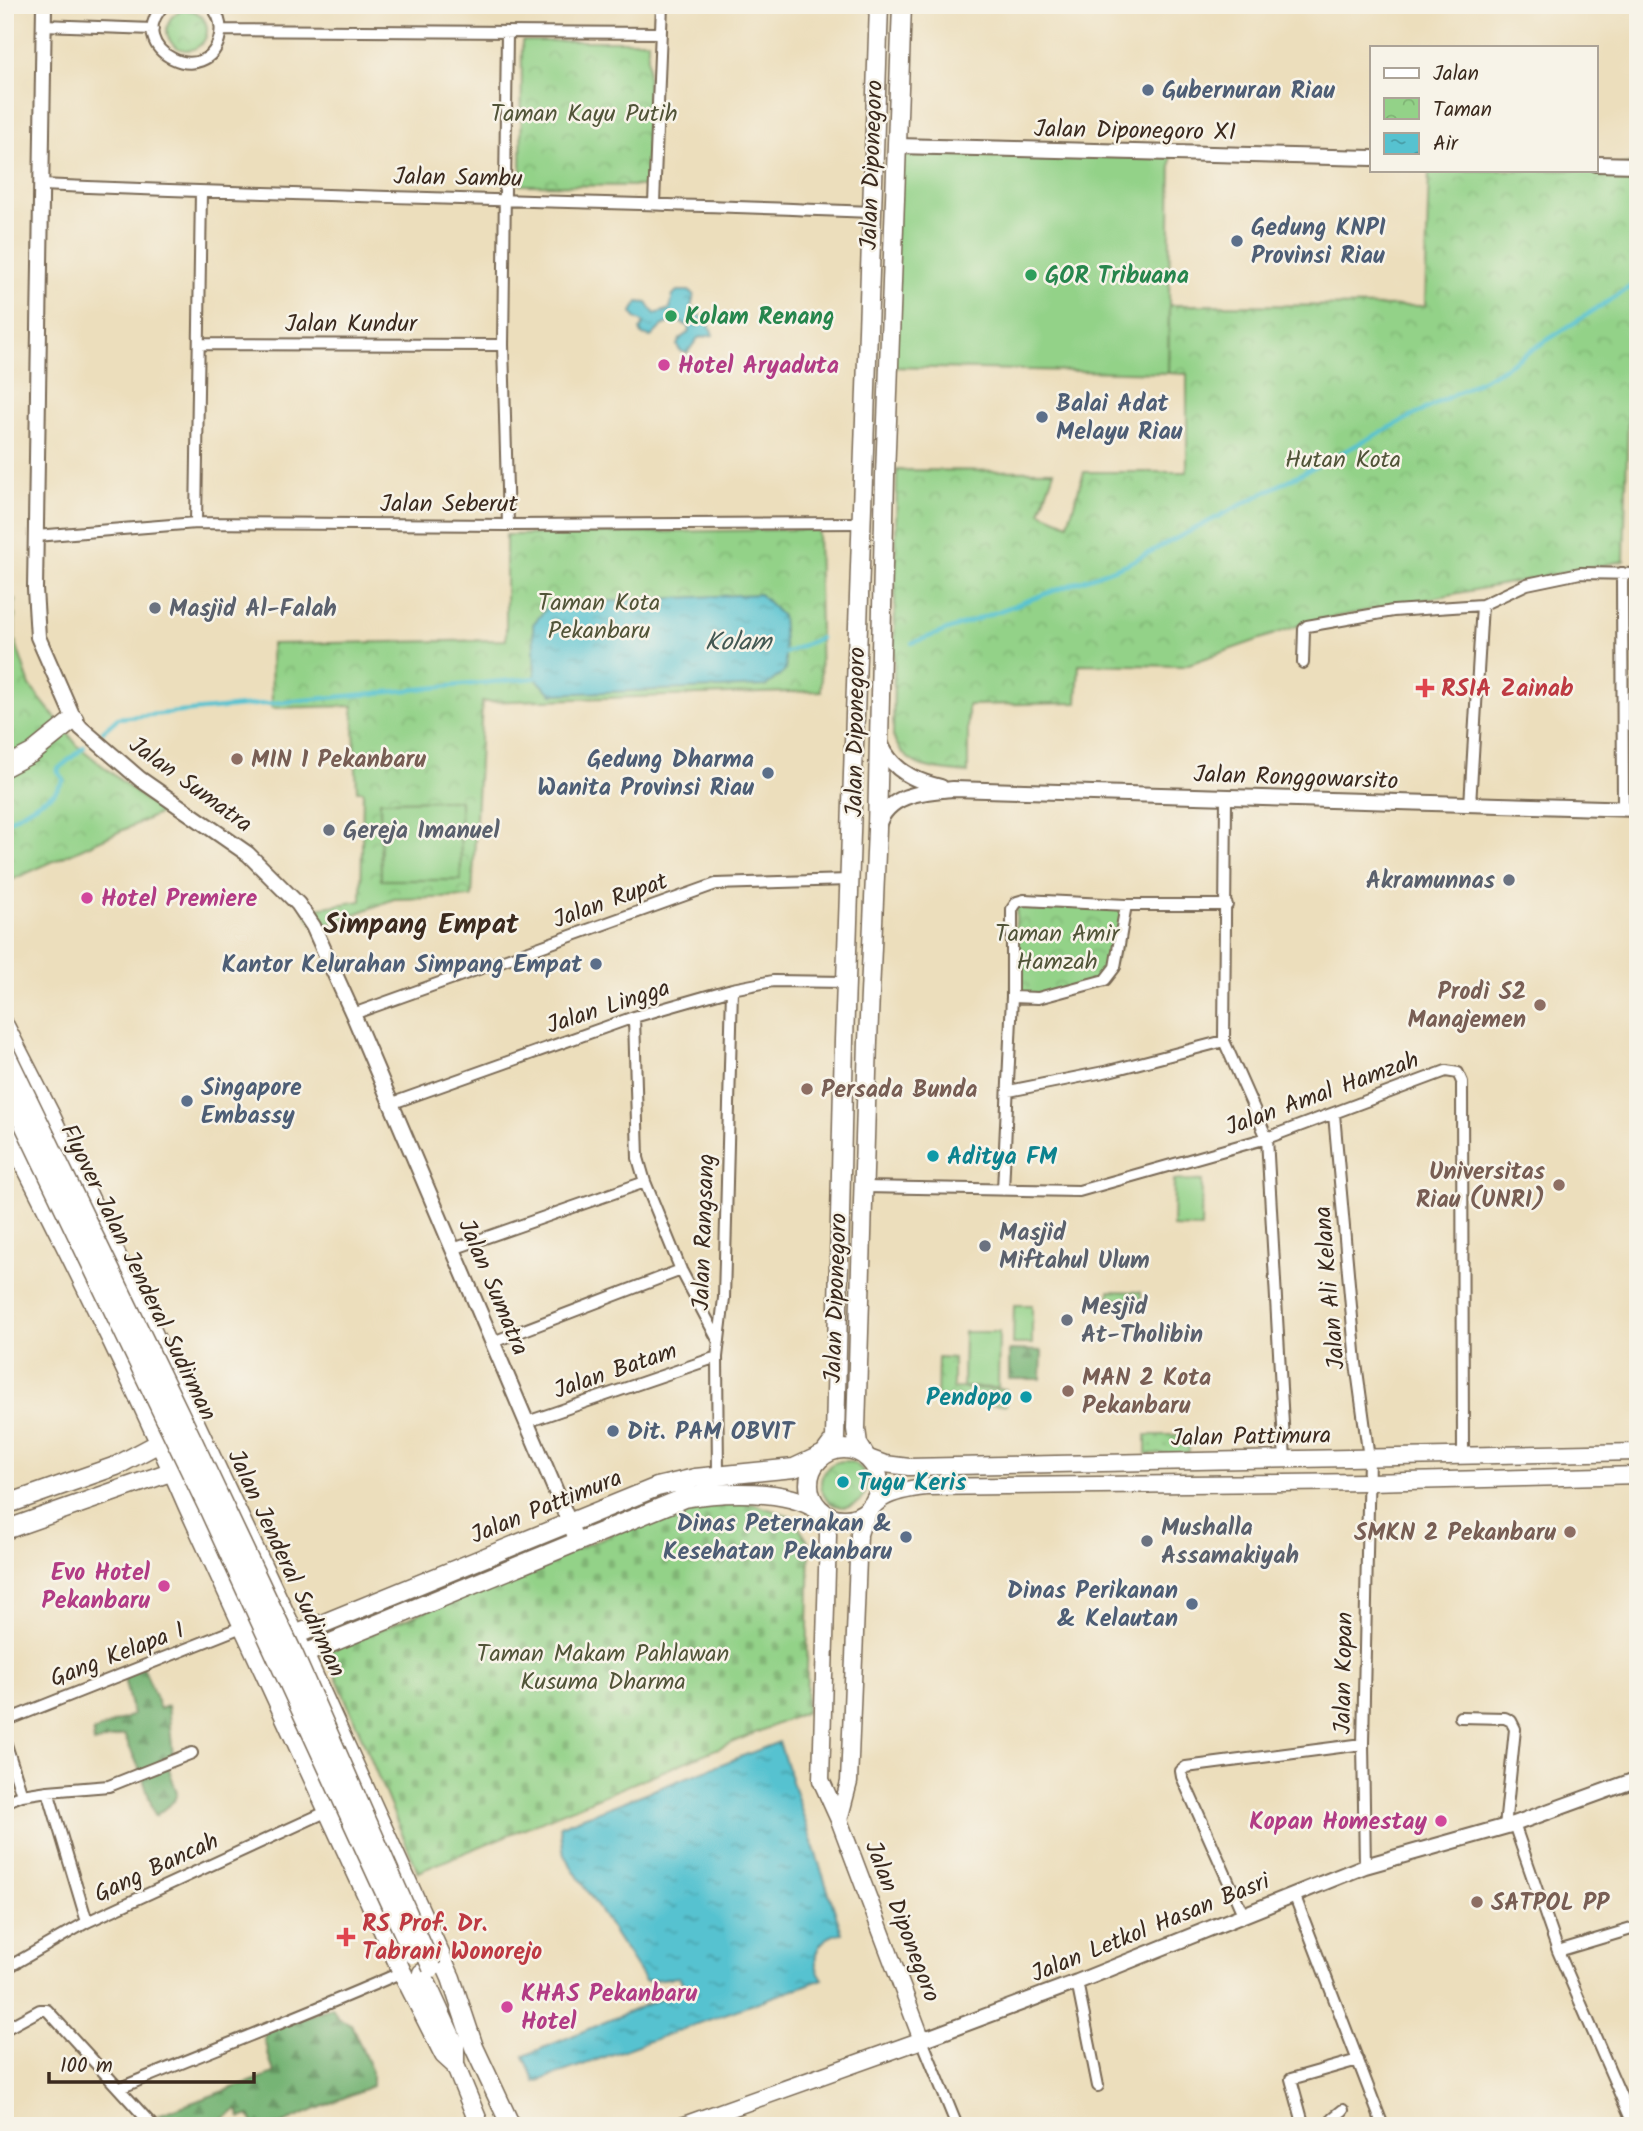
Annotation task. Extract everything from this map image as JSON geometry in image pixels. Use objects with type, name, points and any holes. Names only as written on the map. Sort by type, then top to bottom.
[{"type":"main road","name":"Jalan Diponegoro","points":[[824,1454],[835,1439],[836,1429],[844,1040],[879,5]]},
{"type":"main road","name":"Jalan Diponegoro","points":[[866,1457],[860,1449],[856,1429],[902,5]]},
{"type":"main road","points":[[869,317],[891,318]]},
{"type":"main road","points":[[5,768],[32,753],[74,719]]},
{"type":"main road","name":"Jalan Jenderal Sudirman","points":[[5,1027],[111,1242],[304,1654],[451,1978],[474,2047],[511,2126]]},
{"type":"main road","points":[[844,1040],[868,1041]]},
{"type":"main road","name":"Flyover Jalan Jenderal Sudirman","points":[[5,1052],[294,1655],[427,1970],[455,2045],[455,2065]]},
{"type":"main road","name":"Flyover Jalan Jenderal Sudirman","points":[[5,1085],[214,1520],[391,1908],[474,2047]]},
{"type":"main road","points":[[5,1126],[161,1442],[402,1972],[444,2055],[455,2065],[480,2126]]},
{"type":"main road","points":[[72,1258],[93,1284],[111,1320],[118,1325],[126,1324],[133,1319],[134,1311],[119,1275],[111,1242]]},
{"type":"main road","points":[[5,1530],[173,1471],[199,1432]]},
{"type":"main road","points":[[5,1505],[116,1466],[161,1442],[212,1458]]},
{"type":"main road","points":[[845,1448],[866,1457],[877,1472],[878,1492],[871,1506],[859,1516],[849,1519],[828,1516],[820,1511],[809,1492],[810,1470],[824,1454],[845,1448]]},
{"type":"main road","name":"Jalan Pattimura","points":[[866,1457],[885,1464],[909,1467],[1638,1452]]},
{"type":"main road","name":"Jalan Pattimura","points":[[295,1635],[668,1483],[794,1468],[824,1454]]},
{"type":"main road","name":"Jalan Pattimura","points":[[871,1506],[892,1494],[926,1488],[1638,1475]]},
{"type":"main road","name":"Jalan Pattimura","points":[[304,1654],[674,1502],[696,1496],[745,1494],[787,1497],[811,1504],[820,1511]]},
{"type":"main road","name":"Jalan Diponegoro","points":[[839,1820],[849,1782],[858,1544],[862,1523],[871,1506]]},
{"type":"main road","name":"Jalan Diponegoro","points":[[820,1511],[828,1535],[821,1780],[839,1820],[922,2040]]},
{"type":"main road","points":[[295,1635],[283,1623],[267,1590],[253,1587],[246,1592],[244,1606],[295,1718],[295,1737]]},
{"type":"main road","name":"Jalan Letkol Hasan Basri","points":[[681,2126],[922,2040]]},
{"type":"street","name":"Jalan Sumatra","points":[[44,5],[35,589],[38,637],[74,719],[81,728],[140,779],[248,854],[298,904],[313,926],[577,1541]]},
{"type":"street","points":[[164,5],[155,17],[153,29],[159,49],[176,62],[186,63],[207,57],[219,40],[219,18],[210,5]]},
{"type":"street","points":[[654,203],[662,5]]},
{"type":"street","points":[[43,25],[153,29]]},
{"type":"street","points":[[221,30],[661,33]]},
{"type":"street","points":[[508,33],[503,345],[508,525]]},
{"type":"street","name":"Jalan Diponegoro XI","points":[[897,146],[1370,158]]},
{"type":"street","points":[[1598,164],[1638,165]]},
{"type":"street","name":"Jalan Sambu","points":[[42,186],[654,203],[872,212]]},
{"type":"street","points":[[196,523],[201,192]]},
{"type":"street","name":"Jalan Kundur","points":[[199,344],[503,345]]},
{"type":"street","name":"Jalan Seberut","points":[[36,536],[196,523],[863,523]]},
{"type":"street","points":[[1303,663],[1304,629],[1307,626],[1393,611],[1482,605],[1527,583],[1580,573],[1638,574]]},
{"type":"street","points":[[1622,573],[1623,809]]},
{"type":"street","points":[[1470,805],[1482,605]]},
{"type":"street","name":"Jalan Ronggowarsito","points":[[880,738],[887,758],[897,768],[926,784],[953,789]]},
{"type":"street","name":"Jalan Ronggowarsito","points":[[877,829],[886,809],[903,798],[926,791],[953,789],[1638,809]]},
{"type":"street","points":[[1226,798],[1224,1041],[1267,1138],[1284,1460]]},
{"type":"street","name":"Jalan Rupat","points":[[353,1014],[716,884],[849,880]]},
{"type":"street","points":[[1003,1190],[1009,1091],[1012,909],[1017,902],[1227,905]]},
{"type":"street","points":[[1012,996],[1038,998],[1105,980],[1115,967],[1126,905]]},
{"type":"street","name":"Jalan Lingga","points":[[390,1104],[634,1017],[732,989],[773,981],[846,982]]},
{"type":"street","name":"Jalan Rangsang","points":[[718,1476],[717,1357],[724,1298],[732,989]]},
{"type":"street","points":[[634,1017],[638,1158],[681,1270],[718,1340]]},
{"type":"street","points":[[1009,1091],[1109,1071],[1224,1041]]},
{"type":"street","name":"Jalan Amal Hamzah","points":[[863,1187],[1079,1191],[1267,1138],[1446,1071],[1458,1073],[1462,1082],[1463,1456]]},
{"type":"street","name":"Jalan Ali Kelana","points":[[1334,1114],[1356,1363],[1369,1458],[1369,1482]]},
{"type":"street","points":[[453,1249],[645,1182]]},
{"type":"street","points":[[493,1342],[681,1270]]},
{"type":"street","name":"Jalan Batam","points":[[527,1422],[717,1357]]},
{"type":"street","name":"Jalan Kopan","points":[[1365,1866],[1363,1744],[1369,1482]]},
{"type":"street","name":"Gang Kelapa I","points":[[5,1721],[244,1626]]},
{"type":"street","points":[[1460,1717],[1505,1718],[1511,1721],[1515,1729],[1510,1825],[1558,1951],[1634,2126]]},
{"type":"street","points":[[5,1741],[22,1795]]},
{"type":"street","points":[[1243,1914],[1181,1771],[1186,1767],[1363,1744]]},
{"type":"street","points":[[5,1802],[22,1795],[109,1786],[192,1753]]},
{"type":"street","name":"Jalan Letkol Hasan Basri","points":[[922,2040],[1077,1982],[1365,1866],[1510,1825],[1638,1779]]},
{"type":"street","points":[[48,1791],[87,1922]]},
{"type":"street","name":"Gang Bancah","points":[[5,1969],[87,1922],[328,1811]]},
{"type":"street","points":[[1294,1894],[1383,2126]]},
{"type":"street","points":[[1558,1951],[1638,1927]]},
{"type":"street","points":[[120,2088],[328,2005],[402,1972]]},
{"type":"street","points":[[1077,1982],[1098,2086]]},
{"type":"street","points":[[5,2029],[40,2010],[47,2010],[153,2126]]},
{"type":"street","points":[[922,2040],[957,2126]]},
{"type":"street","points":[[1303,2123],[1290,2079],[1358,2060]]},
{"type":"street","points":[[1333,2126],[1333,2118],[1343,2110]]},
{"type":"green space","points":[[187,10],[201,16],[207,30],[201,44],[187,50],[173,44],[167,30],[173,16]]},
{"type":"green space","name":"Taman Kayu Putih","points":[[522,41],[648,41],[647,186],[521,185]]},
{"type":"green space","name":"GOR Tribuana","points":[[898,146],[1171,154],[1168,373],[889,367]]},
{"type":"green space","name":"Hutan Kota","points":[[1638,163],[1638,370],[1629,378],[1624,561],[1309,622],[1183,666],[1079,664],[1077,703],[968,705],[968,773],[933,769],[906,756],[893,736],[897,470],[1054,471],[1040,512],[1068,524],[1084,472],[1187,472],[1187,374],[1168,373],[1169,305],[1425,306],[1429,172],[1598,172],[1598,170]]},
{"type":"green space","name":"Taman Kota Pekanbaru","points":[[818,529],[821,691],[482,702],[472,897],[394,899],[316,929],[304,910],[361,901],[363,791],[357,791],[353,706],[272,708],[271,644],[506,640],[506,535]]},
{"type":"green space","points":[[5,599],[15,599],[15,640],[30,686],[78,746],[161,813],[5,883]]},
{"type":"green space","points":[[460,800],[461,880],[381,880],[380,801]]},
{"type":"green space","name":"Taman Amir Hamzah","points":[[1017,902],[1126,905],[1121,945],[1105,980],[1065,992],[1012,997]]},
{"type":"green space","points":[[1174,1180],[1202,1181],[1201,1228],[1173,1227]]},
{"type":"green space","points":[[1109,1291],[1141,1292],[1141,1308],[1117,1307],[1117,1299],[1109,1299]]},
{"type":"green space","points":[[1014,1305],[1032,1305],[1032,1344],[1013,1344]]},
{"type":"green space","points":[[964,1332],[999,1332],[998,1388],[963,1387]]},
{"type":"green space","points":[[1009,1350],[1042,1351],[1041,1379],[1009,1379]]},
{"type":"green space","points":[[938,1357],[953,1358],[953,1388],[1006,1389],[1006,1405],[937,1403]]},
{"type":"green space","points":[[1146,1435],[1189,1435],[1189,1453],[1146,1454]]},
{"type":"green space","points":[[844,1461],[861,1467],[867,1484],[861,1501],[844,1507],[827,1501],[821,1484],[827,1467]]},
{"type":"green space","name":"Taman Makam Pahlawan Kusuma Dharma","points":[[743,1501],[791,1516],[810,1544],[806,1712],[418,1872],[326,1652],[678,1507]]},
{"type":"green space","points":[[143,1666],[160,1709],[168,1706],[173,1756],[166,1760],[177,1793],[174,1801],[155,1816],[141,1772],[124,1735],[94,1743],[93,1732],[133,1715],[123,1674]]},
{"type":"green space","points":[[332,2007],[338,2018],[351,2024],[372,2072],[372,2086],[276,2126],[254,2126],[249,2115],[241,2118],[238,2110],[210,2126],[168,2126],[158,2115],[274,2073],[264,2040],[266,2031]]},
{"type":"water","points":[[677,291],[689,291],[694,295],[691,307],[709,324],[713,335],[698,338],[687,353],[680,351],[677,345],[689,332],[688,326],[675,320],[662,326],[651,337],[642,335],[640,330],[644,323],[635,318],[632,312],[638,302],[647,303],[655,314],[670,309],[673,295]]},
{"type":"water","name":"Kolam","points":[[760,594],[782,616],[786,670],[766,686],[552,694],[535,678],[533,624],[550,604]]},
{"type":"water","points":[[779,1742],[842,1933],[826,1939],[818,1950],[816,1964],[823,1979],[535,2082],[524,2056],[686,1988],[679,1977],[645,1981],[564,1855],[560,1826]]},
{"type":"waterway","points":[[912,643],[1127,564],[1499,371],[1638,282]]},
{"type":"waterway","points":[[785,653],[820,638]]},
{"type":"waterway","points":[[103,731],[118,718],[535,678]]},
{"type":"waterway","points":[[5,823],[54,793],[64,780],[57,770],[84,747]]},
{"type":"place","name":"Gubernuran Riau","points":[[1148,90]]},
{"type":"place","name":"Gedung KNPI Provinsi Riau","points":[[1237,241]]},
{"type":"place","name":"GOR Tribuana","points":[[1031,275]]},
{"type":"place","name":"Kolam Renang","points":[[671,316]]},
{"type":"place","name":"Hotel Aryaduta","points":[[664,365]]},
{"type":"place","name":"Balai Adat Melayu Riau","points":[[1042,417]]},
{"type":"place","name":"Masjid Al-Falah","points":[[155,608]]},
{"type":"place","name":"RSIA Zainab","points":[[1425,688]]},
{"type":"place","name":"MIN 1 Pekanbaru","points":[[237,759]]},
{"type":"place","name":"Gedung Dharma Wanita Provinsi Riau","points":[[768,773]]},
{"type":"place","name":"Gereja Imanuel","points":[[329,830]]},
{"type":"place","name":"Akramunnas","points":[[1509,880]]},
{"type":"place","name":"Hotel Premiere","points":[[87,898]]},
{"type":"place","name":"Kantor Kelurahan Simpang Empat","points":[[596,964]]},
{"type":"place","name":"Prodi S2 Manajemen","points":[[1540,1005]]},
{"type":"place","name":"Persada Bunda","points":[[807,1089]]},
{"type":"place","name":"Singapore Embassy","points":[[187,1101]]},
{"type":"place","name":"Aditya FM","points":[[933,1156]]},
{"type":"place","name":"Universitas Riau (UNRI)","points":[[1559,1185]]},
{"type":"place","name":"Masjid Miftahul Ulum","points":[[985,1246]]},
{"type":"place","name":"Mesjid At-Tholibin","points":[[1067,1320]]},
{"type":"place","name":"MAN 2 Kota Pekanbaru","points":[[1068,1391]]},
{"type":"place","name":"Pendopo","points":[[1026,1397]]},
{"type":"place","name":"Dit. PAM OBVIT","points":[[613,1431]]},
{"type":"place","name":"Tugu Keris","points":[[843,1482]]},
{"type":"place","name":"SMKN 2 Pekanbaru","points":[[1570,1532]]},
{"type":"place","name":"Dinas Peternakan & Kesehatan Pekanbaru","points":[[906,1537]]},
{"type":"place","name":"Mushalla Assamakiyah","points":[[1147,1541]]},
{"type":"place","name":"Evo Hotel Pekanbaru","points":[[164,1586]]},
{"type":"place","name":"Dinas Perikanan & Kelautan","points":[[1192,1604]]},
{"type":"place","name":"Kopan Homestay","points":[[1441,1821]]},
{"type":"place","name":"SATPOL PP","points":[[1477,1902]]},
{"type":"place","name":"RS Prof. Dr. Tabrani Wonorejo","points":[[346,1937]]},
{"type":"place","name":"KHAS Pekanbaru Hotel","points":[[507,2007]]},
{"type":"district","name":"Simpang Empat","points":[[421,923]]}]
